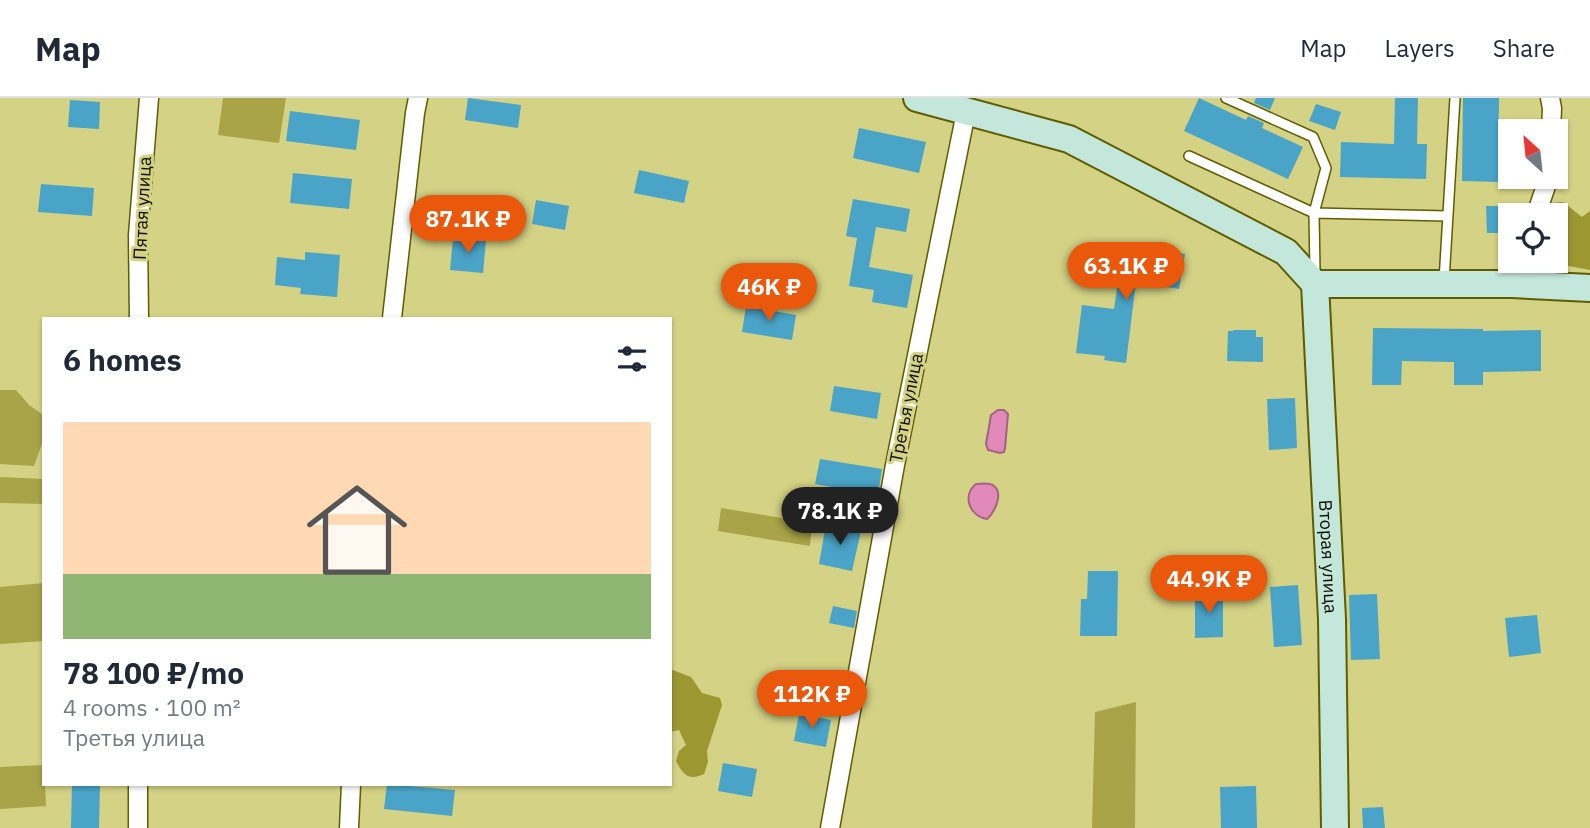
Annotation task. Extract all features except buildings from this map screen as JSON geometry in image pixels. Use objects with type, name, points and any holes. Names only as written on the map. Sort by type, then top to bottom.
[{"type":"street","name":"Пятая улица","points":[[139,317],[138,235],[149,98]]},
{"type":"street","points":[[392,317],[418,98]]},
{"type":"street","points":[[918,98],[1069,139],[1286,252],[1315,284],[1444,284],[1510,273]]},
{"type":"street","points":[[1550,98],[1552,119]]},
{"type":"street","name":"Третья улица","points":[[830,828],[895,465],[966,112]]},
{"type":"street","points":[[1521,273],[1590,288]]},
{"type":"street","name":"Вторая улица","points":[[1315,284],[1332,619],[1335,828]]},
{"type":"street","points":[[138,786],[138,828]]},
{"type":"street","points":[[349,828],[351,786]]},
{"type":"lane","points":[[1226,98],[1314,137],[1326,167],[1314,213],[1315,284]]},
{"type":"lane","points":[[1444,284],[1455,98]]},
{"type":"lane","points":[[1189,156],[1314,213],[1447,216]]},
{"type":"shaded area","points":[[223,98],[286,98],[279,143],[218,135]]},
{"type":"shaded area","points":[[1568,206],[1582,217],[1590,211],[1590,270],[1568,266]]},
{"type":"shaded area","points":[[0,390],[16,390],[29,405],[42,414],[42,444],[34,466],[0,464]]},
{"type":"shaded area","points":[[998,410],[1004,410],[1008,414],[1005,448],[1004,452],[1000,453],[988,450],[986,444],[991,415]]},
{"type":"shaded area","points":[[0,477],[42,479],[42,504],[0,503]]},
{"type":"shaded area","points":[[976,484],[990,484],[997,489],[997,503],[987,519],[976,514],[969,505],[969,494]]},
{"type":"shaded area","points":[[721,508],[812,523],[810,546],[718,531]]},
{"type":"shaded area","points":[[42,583],[42,641],[0,644],[0,587]]},
{"type":"shaded area","points":[[672,670],[691,677],[702,693],[720,698],[722,705],[707,751],[708,762],[704,774],[690,777],[681,770],[676,761],[679,751],[686,745],[679,730],[672,732]]},
{"type":"shaded area","points":[[1136,702],[1135,828],[1092,828],[1095,712]]},
{"type":"shaded area","points":[[42,765],[46,806],[0,809],[0,767]]}]
